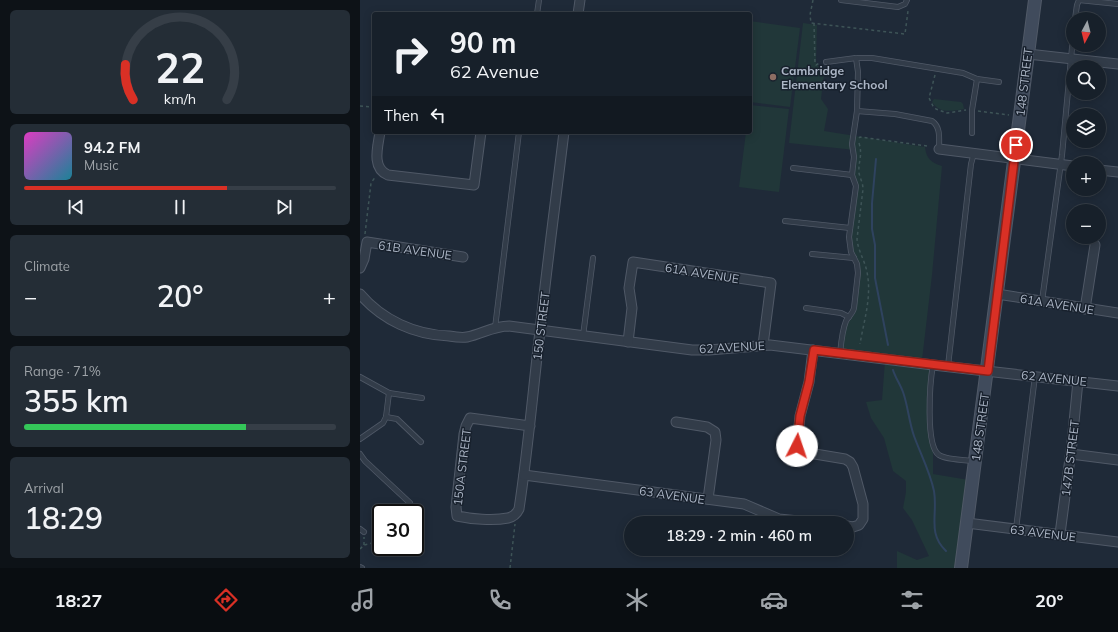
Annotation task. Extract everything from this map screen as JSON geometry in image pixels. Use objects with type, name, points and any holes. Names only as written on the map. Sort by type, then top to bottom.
[{"type":"main road","name":"148 STREET","points":[[961,568],[988,371],[1035,0]]},
{"type":"street","points":[[578,12],[580,0]]},
{"type":"street","points":[[1028,54],[1118,64]]},
{"type":"street","points":[[380,134],[377,161],[378,173],[474,185],[481,134]]},
{"type":"street","name":"150 STREET","points":[[514,519],[519,509],[524,475],[564,134]]},
{"type":"street","points":[[939,149],[1066,165]]},
{"type":"street","points":[[1106,171],[1118,172]]},
{"type":"street","points":[[360,268],[364,258],[366,240]]},
{"type":"street","name":"61B AVENUE","points":[[366,240],[464,257]]},
{"type":"street","points":[[1085,309],[1095,245]]},
{"type":"street","name":"61A AVENUE","points":[[628,342],[632,308],[629,288],[633,262],[771,283],[763,345]]},
{"type":"street","name":"62 AVENUE","points":[[360,294],[387,318],[412,330],[441,336],[468,336],[495,328],[509,326],[692,350],[763,345],[814,350],[1118,386]]},
{"type":"street","name":"61A AVENUE","points":[[997,294],[1118,313]]},
{"type":"street","points":[[814,350],[809,382],[800,416],[797,446],[800,450],[809,454],[845,459],[850,462],[855,473],[863,504],[862,519],[859,525],[854,527]]},
{"type":"street","name":"147B STREET","points":[[1060,534],[1071,454],[1078,381]]},
{"type":"street","name":"150A STREET","points":[[514,519],[489,519],[457,516],[456,507],[464,434],[470,418],[530,426]]},
{"type":"street","points":[[676,422],[707,427],[715,432],[716,440],[708,499]]},
{"type":"street","points":[[1071,454],[1118,460]]},
{"type":"street","name":"63 AVENUE","points":[[524,475],[744,504],[752,506],[771,516]]},
{"type":"street","name":"63 AVENUE","points":[[967,523],[1118,542]]},
{"type":"lane","points":[[537,12],[539,0]]},
{"type":"lane","points":[[841,0],[898,7],[906,2]]},
{"type":"lane","points":[[1076,12],[1079,0],[1118,4]]},
{"type":"lane","points":[[1042,301],[1060,164],[1072,52]]},
{"type":"lane","points":[[840,354],[845,326],[854,308],[858,273],[857,264],[850,246],[850,228],[856,186],[852,175],[854,157],[852,144],[857,111],[858,72],[856,58]]},
{"type":"lane","points":[[826,62],[856,58],[872,58],[963,73],[977,79],[999,82]]},
{"type":"lane","points":[[972,133],[972,110],[977,79]]},
{"type":"lane","points":[[857,111],[895,114],[932,121],[936,124],[938,130],[939,149]]},
{"type":"lane","points":[[495,328],[519,134]]},
{"type":"lane","points":[[948,366],[971,164],[974,153]]},
{"type":"lane","points":[[793,168],[852,175]]},
{"type":"lane","points":[[785,221],[850,228]]},
{"type":"lane","points":[[812,254],[854,258]]},
{"type":"lane","points":[[583,336],[593,258]]},
{"type":"lane","points":[[806,308],[841,313],[849,317]]},
{"type":"lane","points":[[933,365],[930,382],[931,439],[935,452],[940,457],[976,461]]},
{"type":"lane","points":[[1016,529],[1035,376]]},
{"type":"lane","points":[[360,377],[389,393],[422,398]]},
{"type":"lane","points":[[360,440],[383,423],[386,417],[389,393]]},
{"type":"lane","points":[[386,417],[397,419],[421,442]]},
{"type":"lane","points":[[360,454],[365,461],[410,503]]},
{"type":"path","points":[[813,0],[810,20],[811,23],[905,34],[908,11],[906,2]]},
{"type":"path","points":[[814,23],[815,63],[816,65],[821,62],[826,62]]},
{"type":"path","points":[[937,69],[929,98],[933,106],[936,109],[947,113],[972,110]]},
{"type":"path","points":[[360,106],[372,107]]},
{"type":"path","points":[[982,111],[1008,114]]},
{"type":"path","points":[[860,344],[868,305],[869,288],[867,272],[857,240],[863,183],[859,172],[861,149],[857,139],[860,137],[927,146]]},
{"type":"path","points":[[366,240],[365,235],[371,183],[378,173]]},
{"type":"path","points":[[510,568],[514,519]]},
{"type":"path","points":[[362,531],[364,545]]},
{"type":"path","points":[[360,548],[364,545],[372,543]]},
{"type":"green space","points":[[752,21],[800,28],[790,107],[752,102]]},
{"type":"green space","points":[[803,23],[817,25],[816,63],[824,74],[821,99],[828,109],[824,131],[925,147],[930,160],[942,166],[932,275],[922,360],[930,368],[928,381],[929,439],[933,453],[933,474],[969,480],[959,568],[897,568],[897,551],[917,560],[929,556],[912,520],[903,508],[906,492],[906,481],[893,471],[884,438],[871,418],[866,402],[882,400],[885,361],[842,352],[846,326],[855,313],[859,273],[851,237],[857,195],[854,175],[855,150],[789,143]]},
{"type":"green space","points":[[934,99],[961,102],[964,109],[951,111],[942,110],[935,106],[932,102]]},
{"type":"green space","points":[[752,105],[789,109],[779,192],[739,187],[746,134],[752,134]]},
{"type":"waterway","points":[[876,159],[872,203],[872,229],[875,245],[875,278],[888,345]]},
{"type":"waterway","points":[[893,370],[903,392],[912,431],[928,470],[935,499],[935,530],[940,544],[946,551]]},
{"type":"place","name":"Cambridge Elementary School","points":[[773,77]]},
{"type":"route","points":[[797,446],[800,416],[809,382],[814,350],[988,371],[1016,145]]}]
